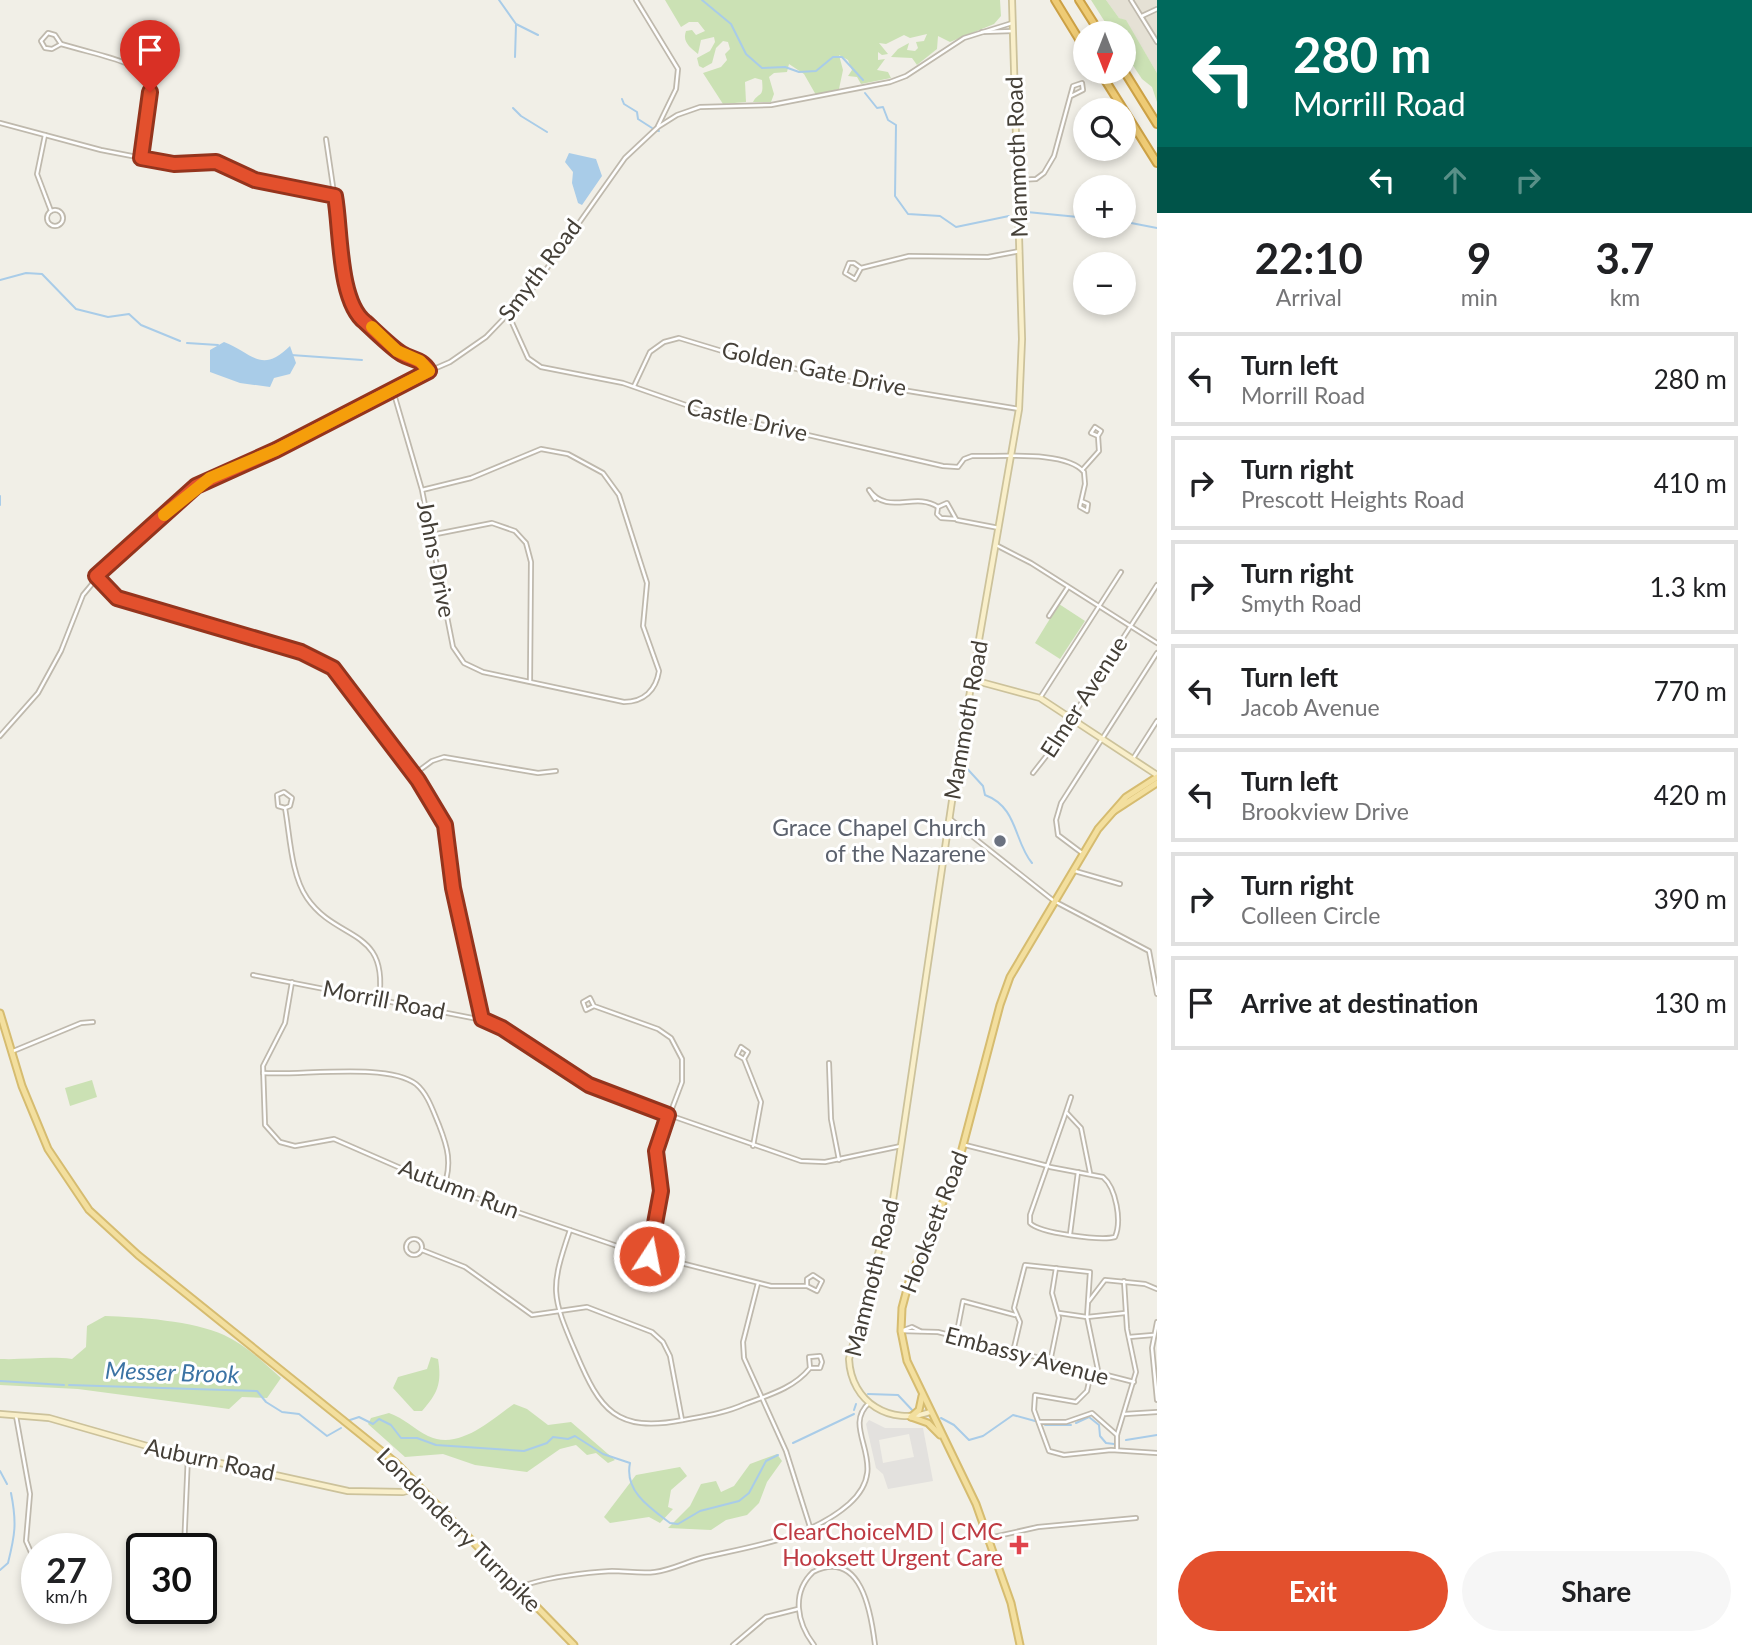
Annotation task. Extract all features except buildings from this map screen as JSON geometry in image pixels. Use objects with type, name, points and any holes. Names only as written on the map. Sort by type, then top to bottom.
[{"type":"highway","points":[[1055,0],[1073,29]]},
{"type":"highway","points":[[1079,0],[1092,21]]},
{"type":"highway","points":[[1108,84],[1157,163]]},
{"type":"highway","points":[[1132,84],[1157,124]]},
{"type":"main road","name":"Mammoth Road","points":[[869,1403],[852,1379],[850,1352],[888,1224],[949,818],[1019,409],[1022,339],[1012,0]]},
{"type":"main road","points":[[972,680],[1040,698],[1134,757],[1157,776]]},
{"type":"main road","name":"Hooksett Road","points":[[1020,1645],[989,1538],[976,1504],[907,1361],[901,1331],[907,1286],[951,1187],[965,1145],[1004,989],[1082,853],[1126,797],[1157,776]]},
{"type":"main road","name":"Hooksett Road","points":[[1114,811],[1157,783]]},
{"type":"main road","name":"Londonderry Turnpike","points":[[0,1013],[11,1052],[54,1159],[96,1218],[421,1486],[573,1645]]},
{"type":"main road","points":[[911,1417],[919,1410],[922,1396]]},
{"type":"main road","points":[[869,1403],[888,1414],[911,1417],[928,1423],[943,1437]]},
{"type":"main road","points":[[911,1417],[930,1412]]},
{"type":"main road","name":"Auburn Road","points":[[0,1414],[49,1418],[114,1438],[348,1491],[403,1492],[421,1486]]},
{"type":"street","points":[[636,0],[678,69],[676,89],[658,127]]},
{"type":"street","points":[[1131,0],[1157,42]]},
{"type":"street","points":[[1141,17],[1157,9]]},
{"type":"street","name":"Smyth Road","points":[[0,736],[26,709],[52,669],[83,595],[96,576],[196,486],[276,450],[392,387],[463,353],[509,316],[540,279],[625,158],[658,127],[677,115],[700,107],[771,105],[894,80],[915,70],[946,47],[978,33],[1012,23]]},
{"type":"street","name":"Smyth Road","points":[[978,33],[1013,31]]},
{"type":"street","points":[[61,44],[47,49],[41,41],[51,33],[61,44],[124,62],[142,73],[150,97],[141,158]]},
{"type":"street","points":[[1018,180],[1036,179],[1051,163],[1071,96]]},
{"type":"street","points":[[0,122],[141,158],[174,164],[216,162],[255,180],[335,196]]},
{"type":"street","points":[[45,135],[37,174],[51,211],[47,220],[50,225],[58,226],[62,223],[63,215],[59,211],[51,211]]},
{"type":"street","points":[[326,139],[350,302],[363,321],[381,333],[397,351],[420,361],[429,371]]},
{"type":"street","points":[[861,268],[861,273],[855,279],[850,279],[845,273],[847,265],[852,262],[861,268],[909,256],[988,257],[1020,251]]},
{"type":"street","name":"Castle Drive","points":[[509,316],[524,351],[534,363],[560,373],[634,386],[702,411],[943,466],[958,467],[964,459],[972,456],[1052,459],[1083,469]]},
{"type":"street","name":"Golden Gate Drive","points":[[634,386],[650,352],[664,342],[679,338],[732,354],[853,382],[1019,409]]},
{"type":"street","name":"Johns Drive","points":[[392,387],[422,490],[456,654],[471,668],[632,702],[649,693],[657,679],[656,660],[643,626],[647,583],[616,488],[593,467],[549,449],[533,451],[448,485],[422,490]]},
{"type":"street","points":[[1081,501],[1086,478],[1083,469],[1099,451],[1098,436]]},
{"type":"street","points":[[875,499],[894,504],[932,503],[938,507],[948,505],[956,519]]},
{"type":"street","points":[[938,507],[938,516],[999,528]]},
{"type":"street","points":[[431,535],[492,523],[515,531],[526,542],[531,562],[530,681]]},
{"type":"street","points":[[996,545],[1157,643]]},
{"type":"street","points":[[1040,698],[1121,572]]},
{"type":"street","points":[[96,576],[112,595],[122,600],[263,640],[327,663],[436,807],[448,832],[453,888],[482,1019]]},
{"type":"street","points":[[1049,616],[1068,587]]},
{"type":"street","name":"Elmer Avenue","points":[[1033,773],[1156,587]]},
{"type":"street","points":[[1082,853],[1060,839],[1056,820],[1061,803],[1157,653]]},
{"type":"street","points":[[1134,757],[1157,722]]},
{"type":"street","points":[[413,775],[432,761],[444,757],[538,773],[556,771]]},
{"type":"street","points":[[284,792],[292,799],[291,804],[285,808],[280,807],[276,801],[279,793],[284,792]]},
{"type":"street","points":[[285,808],[302,888],[316,908],[371,947],[381,969],[379,999]]},
{"type":"street","points":[[949,818],[1054,901],[1149,951],[1157,994]]},
{"type":"street","points":[[1072,870],[1120,884]]},
{"type":"street","name":"Morrill Road","points":[[253,975],[482,1019],[502,1028],[589,1085],[801,1161],[839,1160],[901,1146]]},
{"type":"street","name":"Autumn Run","points":[[292,982],[285,1023],[265,1058],[263,1073],[265,1125],[280,1142],[295,1146],[334,1139],[444,1187],[649,1256],[787,1288],[807,1286],[817,1290],[822,1281],[818,1276],[811,1276],[807,1286]]},
{"type":"street","points":[[594,1006],[658,1029],[675,1045],[682,1059],[683,1074],[656,1151],[661,1191],[649,1256]]},
{"type":"street","points":[[11,1052],[81,1023],[93,1022]]},
{"type":"street","points":[[744,1059],[761,1102],[753,1146]]},
{"type":"street","points":[[829,1063],[831,1119],[839,1160]]},
{"type":"street","points":[[263,1073],[382,1074],[409,1079],[426,1096],[446,1144],[450,1167],[444,1187]]},
{"type":"street","points":[[965,1145],[1048,1166],[1099,1175],[1109,1183],[1117,1213],[1115,1237],[1070,1234],[1036,1228],[1030,1223],[1048,1166],[1067,1113],[1071,1097]]},
{"type":"street","points":[[1067,1113],[1081,1128],[1090,1174]]},
{"type":"street","points":[[1070,1234],[1078,1172]]},
{"type":"street","points":[[570,1230],[555,1278],[554,1297],[590,1386],[610,1411],[643,1424],[726,1412],[796,1383],[810,1368]]},
{"type":"street","points":[[422,1250],[412,1256],[406,1251],[406,1246],[409,1241],[417,1240],[422,1250],[465,1267],[528,1313],[539,1316],[577,1307],[592,1309],[642,1326],[656,1335],[670,1356],[682,1420]]},
{"type":"street","points":[[1013,1352],[1020,1322],[1015,1314],[1015,1300],[1025,1265],[1090,1272],[1087,1317],[1099,1375]]},
{"type":"street","points":[[1050,1362],[1059,1313],[1052,1293],[1056,1268]]},
{"type":"street","points":[[1088,1301],[1101,1281],[1124,1281],[1157,1289]]},
{"type":"street","points":[[1118,1450],[1118,1435],[1136,1368],[1125,1313],[1124,1281]]},
{"type":"street","points":[[758,1283],[742,1350],[786,1451],[810,1529]]},
{"type":"street","points":[[956,1337],[963,1301],[1015,1314]]},
{"type":"street","points":[[1059,1313],[1087,1317],[1125,1313]]},
{"type":"street","points":[[1157,1322],[1153,1335],[1157,1400]]},
{"type":"street","name":"Embassy Avenue","points":[[901,1331],[911,1334],[921,1331],[956,1337],[1134,1382]]},
{"type":"street","points":[[1129,1337],[1153,1335]]},
{"type":"street","points":[[814,1354],[820,1356],[821,1366],[816,1370],[810,1368],[808,1357],[814,1354]]},
{"type":"street","points":[[1091,1373],[1087,1391],[1076,1402],[1035,1395],[1034,1410],[1047,1447],[1056,1454],[1118,1450],[1157,1453]]},
{"type":"street","points":[[518,1588],[595,1573],[654,1572],[810,1529],[848,1504],[867,1484],[870,1473],[859,1422],[862,1410],[869,1403]]},
{"type":"street","points":[[1125,1414],[1157,1412]]},
{"type":"street","points":[[1039,1422],[1066,1422],[1092,1413],[1118,1435]]},
{"type":"street","points":[[16,1415],[30,1494],[27,1533]]},
{"type":"street","points":[[185,1533],[188,1455]]},
{"type":"street","points":[[989,1538],[1038,1527],[1136,1518]]},
{"type":"street","points":[[814,1645],[802,1628],[798,1609],[804,1584],[813,1572],[836,1566],[854,1574],[862,1588],[875,1645]]},
{"type":"street","points":[[733,1645],[766,1617],[798,1609]]},
{"type":"shaded area","points":[[1106,0],[1157,0],[1157,73],[1136,38],[1136,21],[1119,18]]},
{"type":"shaded area","points":[[869,1420],[885,1428],[923,1428],[933,1481],[888,1489],[883,1474],[876,1468],[866,1424]],"holes":[[[909,1434],[914,1457],[883,1463],[879,1440]]]},
{"type":"green space","points":[[665,0],[1000,0],[1001,16],[994,24],[950,42],[938,36],[937,49],[917,65],[912,58],[891,57],[909,43],[907,50],[915,51],[918,48],[916,42],[924,41],[927,34],[910,38],[904,35],[886,44],[879,43],[888,54],[882,55],[878,52],[878,60],[885,59],[877,70],[888,72],[891,78],[861,84],[857,77],[848,76],[852,70],[848,60],[839,55],[843,70],[839,89],[816,95],[804,74],[789,64],[787,72],[774,73],[769,77],[774,94],[771,102],[753,102],[762,90],[762,80],[755,78],[745,82],[746,102],[723,104],[703,73],[721,67],[727,60],[725,54],[730,49],[728,42],[723,41],[716,48],[712,63],[703,68],[699,66],[697,58],[710,51],[715,42],[714,37],[701,40],[698,54],[686,41],[686,31],[692,30],[696,35],[705,31],[698,22],[689,22],[681,27]]},
{"type":"green space","points":[[1091,0],[1106,0],[1119,18],[1127,21],[1104,21]]},
{"type":"green space","points":[[1136,37],[1157,73],[1157,102],[1152,87],[1136,70]]},
{"type":"green space","points":[[1059,604],[1085,621],[1060,659],[1035,643]]},
{"type":"green space","points":[[92,1080],[97,1097],[70,1106],[65,1088]]},
{"type":"green space","points":[[105,1316],[166,1321],[212,1330],[240,1344],[281,1378],[267,1398],[242,1397],[229,1409],[78,1389],[0,1385],[0,1359],[72,1359],[86,1347],[87,1326]]},
{"type":"green space","points":[[431,1357],[438,1359],[438,1387],[422,1411],[414,1411],[393,1388],[398,1377],[427,1369]]},
{"type":"green space","points":[[514,1404],[527,1409],[548,1425],[571,1422],[615,1460],[608,1463],[596,1453],[587,1455],[576,1445],[560,1449],[527,1472],[475,1465],[443,1454],[405,1457],[368,1424],[371,1418],[389,1413],[428,1436],[451,1440],[474,1432]]},
{"type":"green space","points":[[777,1454],[782,1461],[767,1482],[759,1503],[747,1515],[726,1520],[711,1530],[668,1528],[690,1506],[701,1484],[716,1481],[721,1492],[734,1486],[750,1464]]},
{"type":"green space","points":[[680,1467],[687,1476],[671,1490],[668,1507],[673,1509],[660,1523],[649,1517],[610,1523],[604,1517],[636,1475]]},
{"type":"water","points":[[569,153],[596,159],[602,176],[582,205],[578,203],[572,183],[573,172],[565,162]]},
{"type":"water","points":[[224,342],[263,360],[280,355],[290,346],[296,363],[290,374],[274,378],[270,387],[240,383],[210,372],[210,350]]},
{"type":"waterway","points":[[499,0],[516,24],[538,35]]},
{"type":"waterway","points":[[702,0],[731,24],[746,54],[762,68],[785,67],[799,72],[816,71],[833,57],[842,57],[863,80]]},
{"type":"waterway","points":[[515,57],[516,25]]},
{"type":"waterway","points":[[865,93],[877,108],[883,107],[888,120],[896,125],[895,196],[908,214],[940,216],[956,227],[1009,216]]},
{"type":"waterway","points":[[622,99],[624,104],[637,112],[638,119],[652,128]]},
{"type":"waterway","points":[[513,108],[547,132]]},
{"type":"waterway","points":[[1027,212],[1073,217]]},
{"type":"waterway","points":[[1136,224],[1157,228]]},
{"type":"waterway","points":[[0,280],[26,273],[42,274],[76,309],[108,317],[129,314],[141,325],[180,341]]},
{"type":"waterway","points":[[187,343],[218,345]]},
{"type":"waterway","points":[[291,355],[362,360]]},
{"type":"waterway","points":[[0,496],[0,505]]},
{"type":"waterway","points":[[962,763],[983,786],[985,795],[996,801],[1010,816],[1032,863]]},
{"type":"waterway","name":"Messer Brook","points":[[0,1381],[64,1385]]},
{"type":"waterway","name":"Messer Brook","points":[[69,1385],[257,1391],[266,1402],[282,1412],[299,1414],[327,1436],[341,1428]]},
{"type":"waterway","name":"Messer Brook","points":[[868,1394],[898,1395],[913,1411]]},
{"type":"waterway","name":"Messer Brook","points":[[854,1410],[856,1404]]},
{"type":"waterway","name":"Messer Brook","points":[[793,1443],[854,1414]]},
{"type":"waterway","name":"Messer Brook","points":[[941,1418],[954,1425],[969,1440],[983,1436],[1013,1415],[1035,1421]]},
{"type":"waterway","name":"Messer Brook","points":[[350,1420],[359,1417],[373,1424],[379,1419],[391,1425],[401,1438],[417,1438],[436,1445],[524,1451],[547,1443],[553,1437],[568,1439],[575,1436],[603,1454],[630,1463],[631,1482],[640,1498],[670,1523],[678,1524],[700,1511],[739,1501],[749,1493],[766,1461],[778,1455]]},
{"type":"waterway","name":"Messer Brook","points":[[1076,1423],[1089,1417],[1099,1425],[1100,1436],[1106,1443],[1114,1444]]},
{"type":"waterway","name":"Messer Brook","points":[[1045,1425],[1071,1425]]},
{"type":"waterway","name":"Messer Brook","points":[[1126,1440],[1157,1435]]},
{"type":"waterway","points":[[0,1471],[7,1484]]},
{"type":"waterway","points":[[0,1570],[8,1563],[14,1536],[11,1493]]},
{"type":"slow traffic","points":[[164,515],[196,486],[210,478],[260,458],[392,387],[429,371],[420,361],[397,351],[372,327]]},
{"type":"place","name":"Grace Chapel Church of the Nazarene","points":[[1000,841]]},
{"type":"place","name":"ClearChoiceMD | CMC Hooksett Urgent Care","points":[[1019,1545]]},
{"type":"route","points":[[150,92],[141,158],[174,164],[216,162],[255,180],[335,196],[350,302],[363,321],[381,333],[397,351],[420,361],[429,371],[392,387],[260,458],[196,486],[96,576],[117,598],[301,652],[320,659],[333,668],[418,780],[448,832],[453,888],[482,1019],[502,1028],[578,1080],[603,1092],[668,1115],[656,1151],[661,1191],[649,1256]]}]
